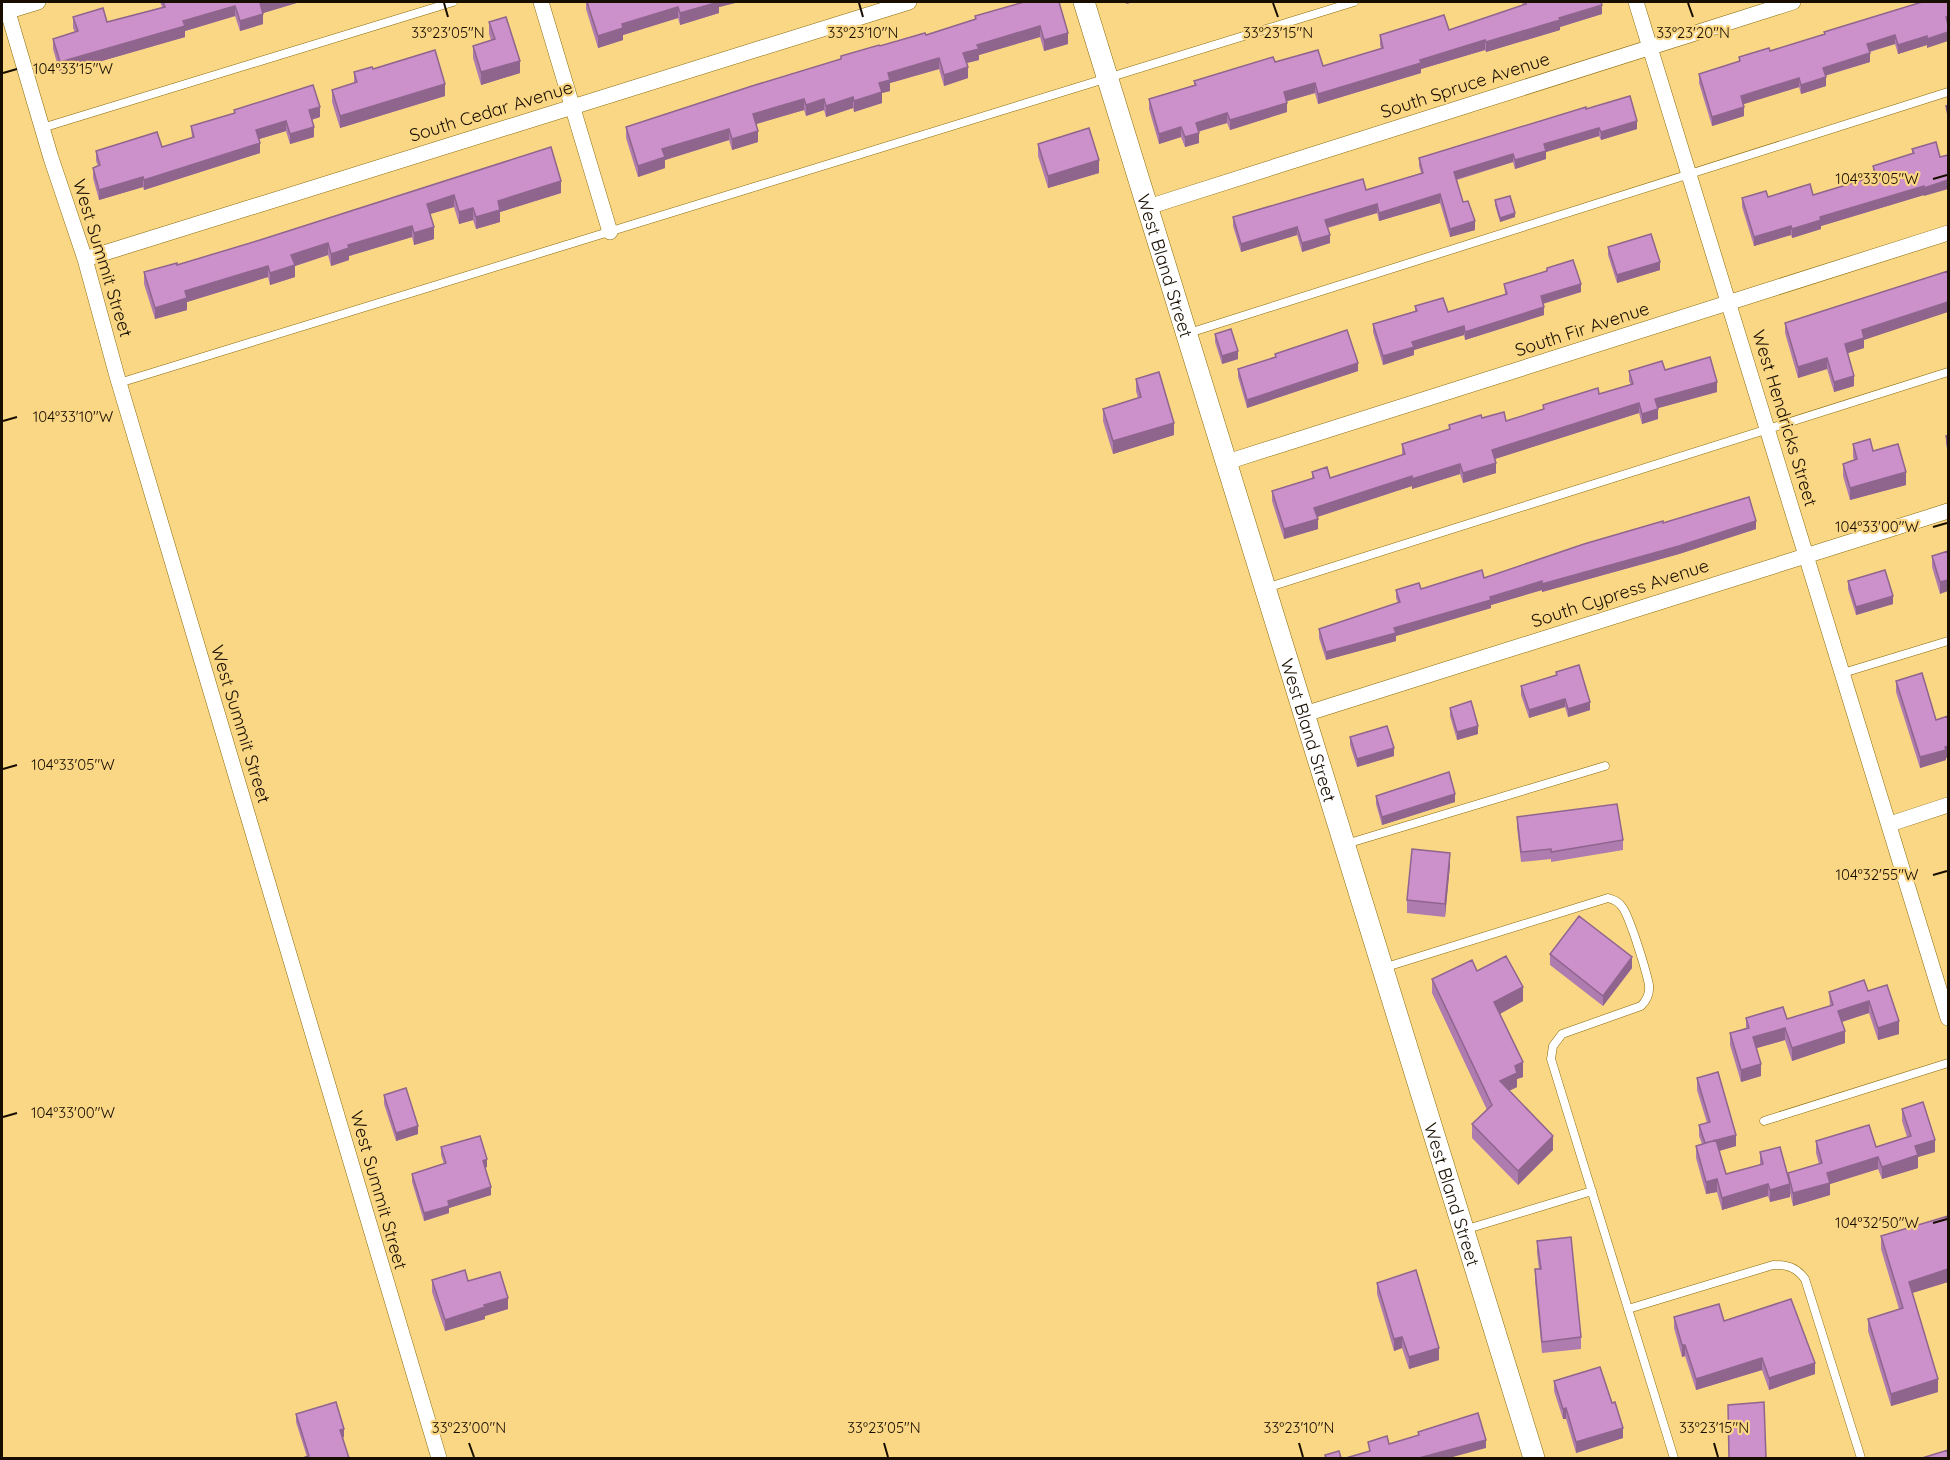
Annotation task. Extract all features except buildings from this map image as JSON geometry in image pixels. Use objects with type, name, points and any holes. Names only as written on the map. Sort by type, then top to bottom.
[{"type":"street","points":[[5,9],[38,2]]},
{"type":"street","points":[[541,2],[610,232]]},
{"type":"street","name":"South Cedar Avenue","points":[[85,259],[909,2]]},
{"type":"street","name":"West Bland Street","points":[[1084,2],[1534,1458]]},
{"type":"street","name":"West Hendricks Street","points":[[1636,2],[1948,1018]]},
{"type":"street","name":"South Spruce Avenue","points":[[1148,207],[1793,2]]},
{"type":"street","name":"West Summit Street","points":[[5,9],[85,259],[119,384],[439,1458]]},
{"type":"street","name":"South Fir Avenue","points":[[1227,462],[1948,233]]},
{"type":"street","name":"South Cypress Avenue","points":[[1305,714],[1948,511]]},
{"type":"street","points":[[1890,824],[1948,805]]},
{"type":"lane","points":[[42,128],[453,2]]},
{"type":"lane","points":[[119,384],[1354,2]]},
{"type":"lane","points":[[1188,334],[1948,92]]},
{"type":"lane","points":[[1266,588],[1948,372]]},
{"type":"lane","points":[[1843,673],[1948,641]]},
{"type":"lane","points":[[1345,845],[1605,766]]},
{"type":"lane","points":[[1383,968],[1608,898],[1616,900],[1623,907],[1649,986],[1647,999],[1641,1006],[1562,1034],[1553,1046],[1551,1059],[1674,1458]]},
{"type":"lane","points":[[1764,1121],[1948,1063]]},
{"type":"lane","points":[[1463,1230],[1592,1191]]},
{"type":"lane","points":[[1628,1309],[1773,1265],[1785,1265],[1797,1269],[1805,1279],[1861,1458]]}]
